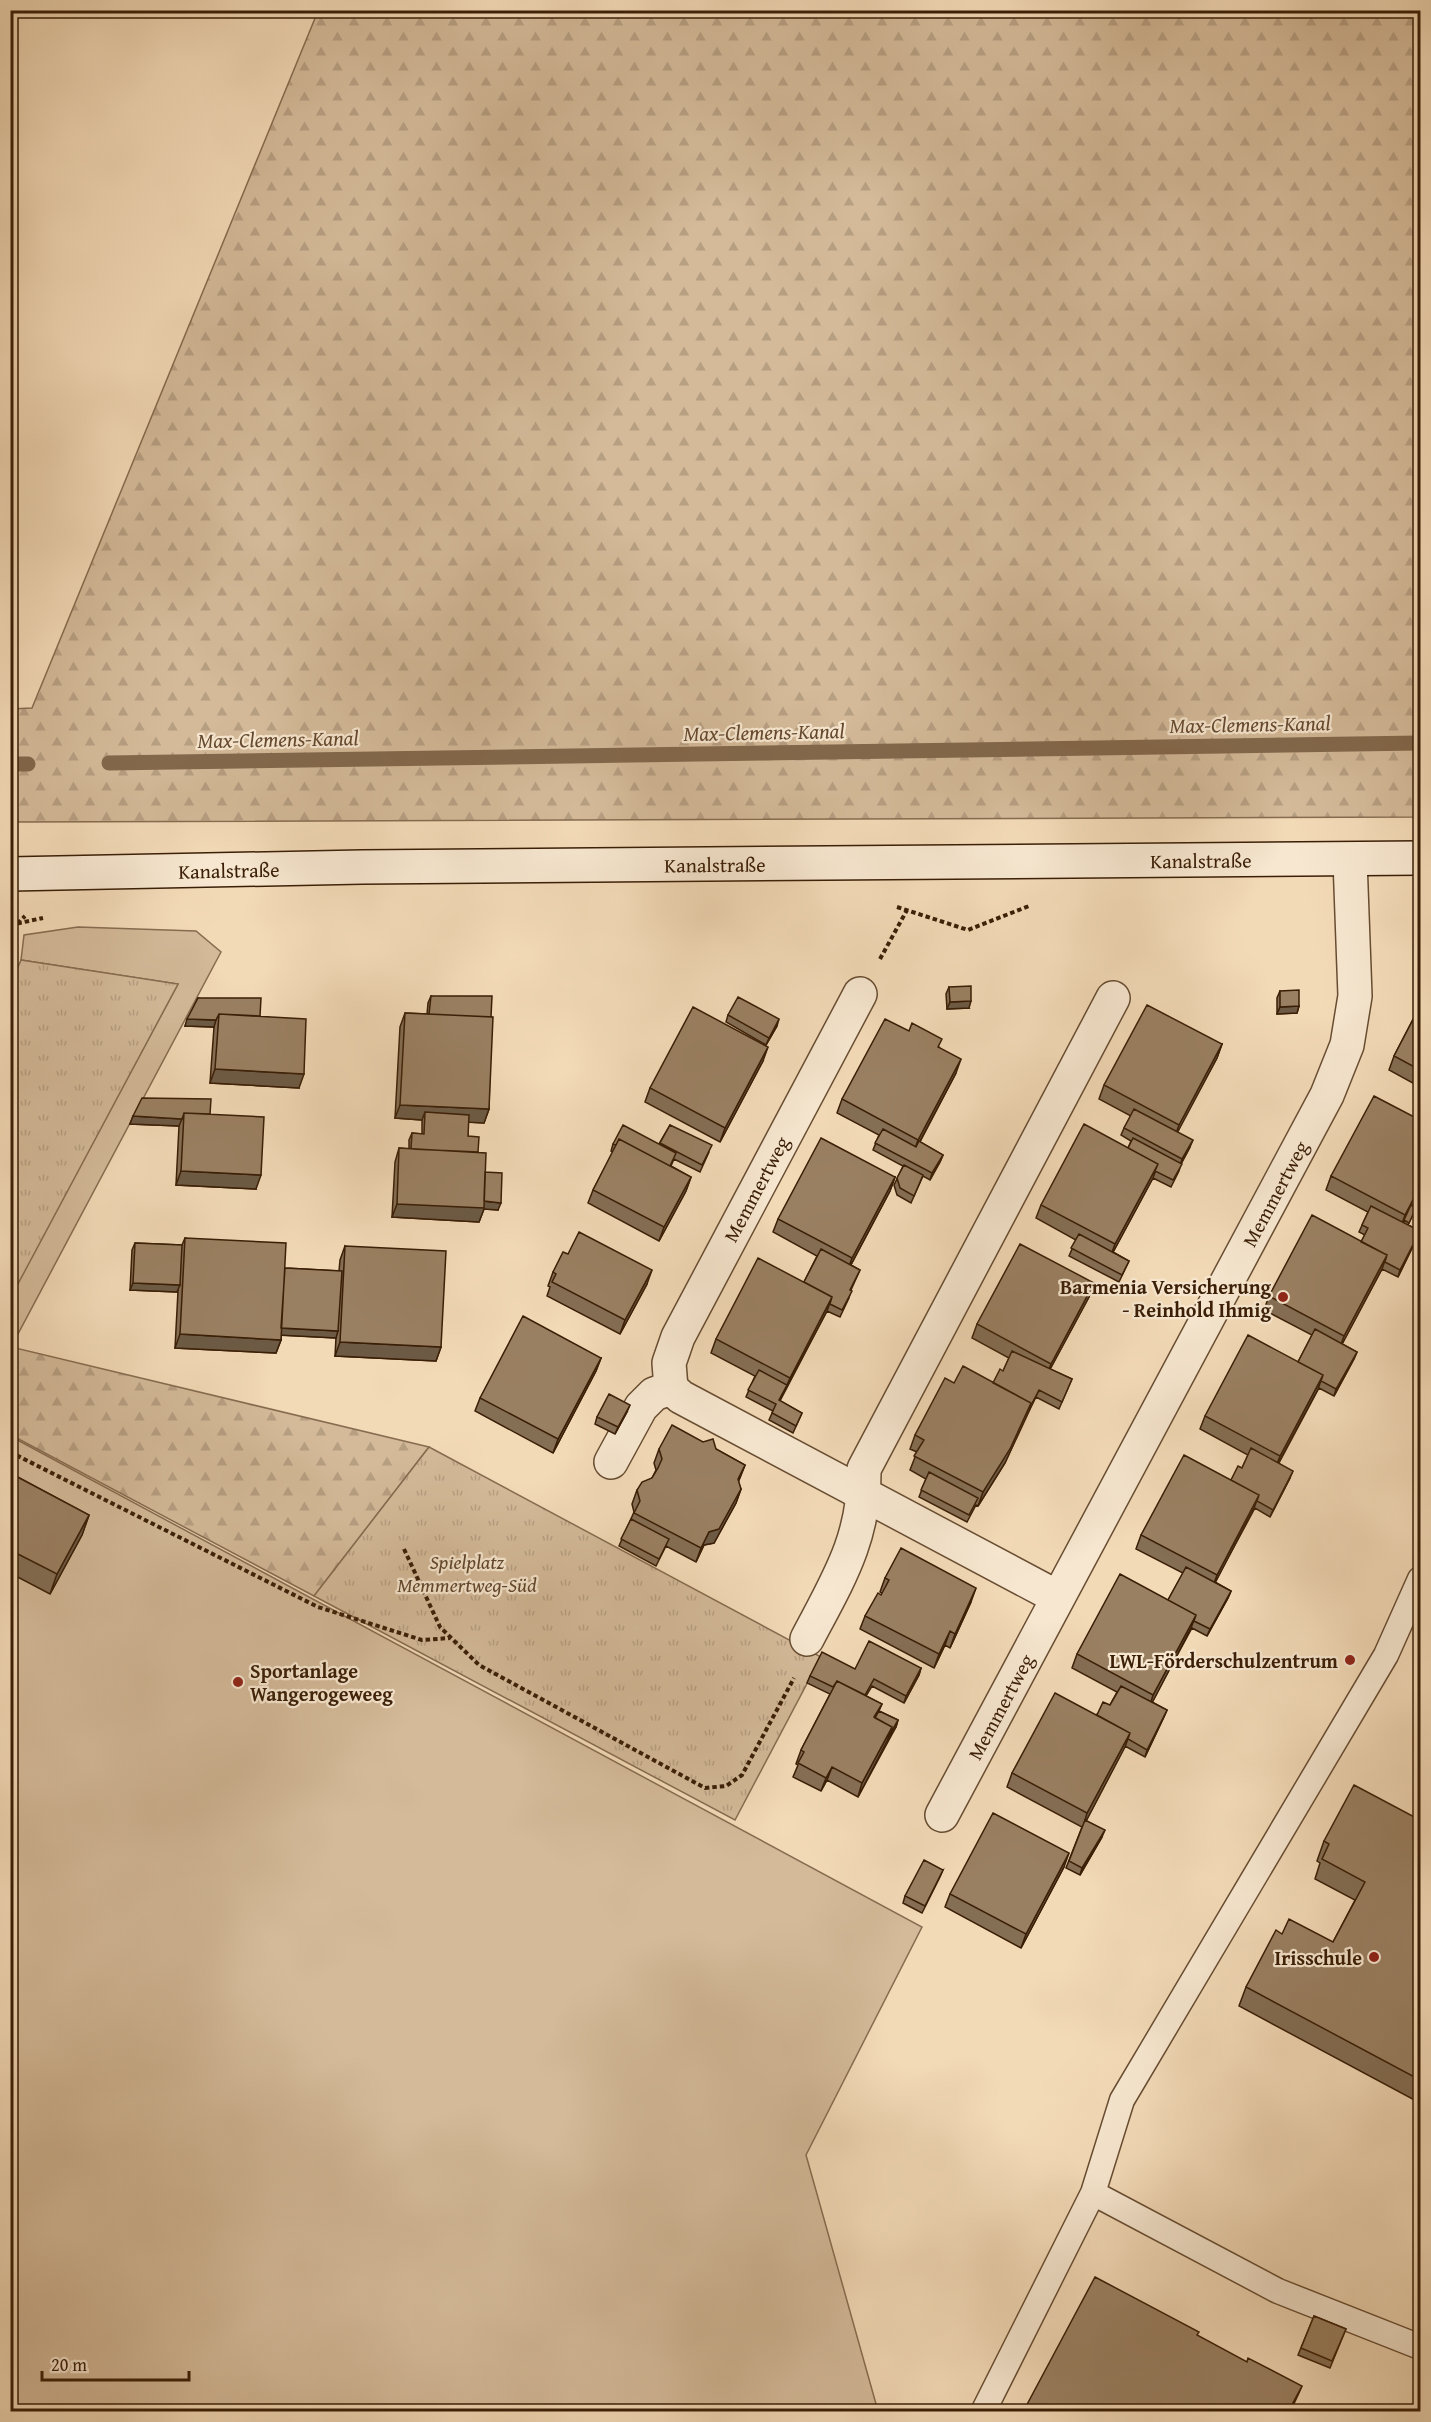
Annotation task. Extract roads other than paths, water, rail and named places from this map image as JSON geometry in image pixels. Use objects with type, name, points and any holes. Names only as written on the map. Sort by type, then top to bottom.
[{"type":"street","name":"Kanalstraße","points":[[10,874],[362,867],[1420,858]]},
{"type":"street","name":"Memmertweg","points":[[942,1815],[1327,1095],[1347,1045],[1355,996],[1350,860]]},
{"type":"street","name":"Memmertweg","points":[[671,1388],[669,1363],[678,1337],[860,994]]},
{"type":"street","points":[[807,1639],[852,1554],[865,1495],[864,1468],[1113,998]]},
{"type":"street","points":[[611,1462],[641,1407],[654,1394],[671,1388],[681,1397],[1057,1597]]},
{"type":"lane","points":[[983,2412],[1093,2193],[1122,2100],[1386,1655],[1420,1579]]},
{"type":"lane","points":[[1093,2193],[1278,2291],[1420,2347]]},
{"type":"waterway","name":"Max-Clemens-Kanal","points":[[109,763],[1420,743]]},
{"type":"waterway","name":"Max-Clemens-Kanal","points":[[10,764],[28,764]]},
{"type":"place","name":"Barmenia Versicherung - Reinhold Ihmig","points":[[1283,1297]]},
{"type":"place","name":"LWL-Förderschulzentrum","points":[[1350,1660]]},
{"type":"place","name":"Sportanlage Wangerogeweeg","points":[[238,1682]]},
{"type":"place","name":"Irisschule","points":[[1374,1957]]},
{"type":"park label","name":"Spielplatz Memmertweg-Süd","points":[[467,1572]]}]
